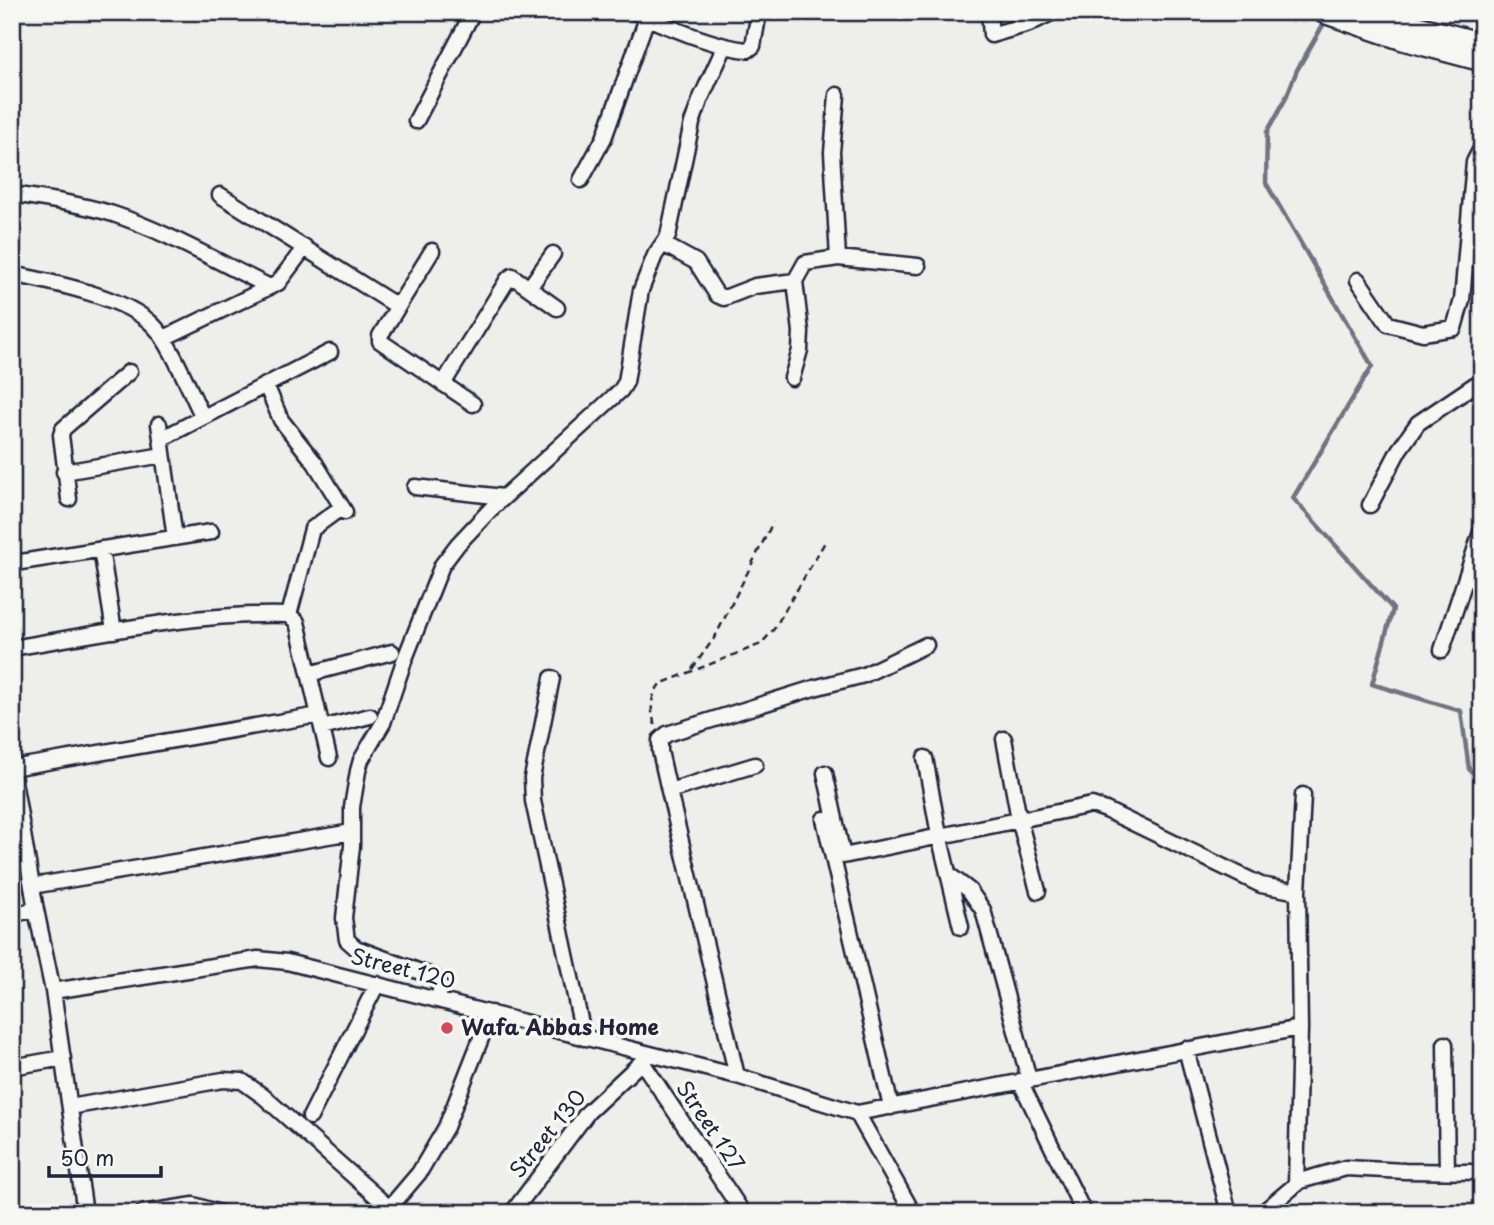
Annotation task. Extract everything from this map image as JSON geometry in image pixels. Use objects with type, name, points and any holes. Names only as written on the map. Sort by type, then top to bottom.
[{"type":"main road","points":[[1324,12],[1403,39],[1482,60]]},
{"type":"main road","points":[[1373,12],[1406,24],[1482,44]]},
{"type":"street","points":[[416,121],[473,12]]},
{"type":"street","points":[[581,180],[604,138],[640,15],[725,46],[751,49],[759,12]]},
{"type":"street","points":[[989,12],[991,36],[1029,24],[1053,12]]},
{"type":"street","points":[[438,999],[441,987],[434,977],[356,948],[347,940],[344,918],[349,881],[352,807],[361,760],[383,723],[429,592],[442,565],[458,544],[503,497],[621,390],[626,382],[641,290],[655,255],[668,236],[692,123],[725,46]]},
{"type":"street","points":[[837,95],[832,152],[838,258]]},
{"type":"street","points":[[1358,280],[1388,324],[1423,334],[1454,328],[1462,300],[1474,162],[1482,147]]},
{"type":"street","points":[[12,194],[63,201],[113,214],[144,226],[270,287]]},
{"type":"street","points":[[220,195],[397,306]]},
{"type":"street","points":[[663,244],[696,262],[717,295],[724,298],[755,286],[795,281]]},
{"type":"street","points":[[164,338],[278,283],[305,247]]},
{"type":"street","points":[[432,251],[397,306],[380,336],[380,341],[473,404]]},
{"type":"street","points":[[529,288],[553,254]]},
{"type":"street","points":[[792,378],[800,350],[801,332],[795,281],[805,263],[838,258],[918,266]]},
{"type":"street","points":[[12,274],[46,281],[125,305],[154,325],[164,338],[203,417]]},
{"type":"street","points":[[443,384],[512,276],[557,308]]},
{"type":"street","points":[[175,538],[160,432],[203,417],[330,352]]},
{"type":"street","points":[[69,499],[64,472],[61,435],[63,429],[130,372]]},
{"type":"street","points":[[1370,505],[1399,450],[1418,423],[1482,380]]},
{"type":"street","points":[[266,385],[281,420],[315,463],[344,509],[312,529],[289,615]]},
{"type":"street","points":[[64,472],[163,455]]},
{"type":"street","points":[[415,487],[503,497]]},
{"type":"street","points":[[1442,650],[1482,529]]},
{"type":"street","points":[[21,562],[211,532]]},
{"type":"street","points":[[101,550],[114,631]]},
{"type":"street","points":[[12,648],[192,619],[260,614],[289,615],[297,622],[329,758]]},
{"type":"street","points":[[737,1076],[669,791],[660,740],[667,734],[864,675],[926,645]]},
{"type":"street","points":[[309,674],[392,652]]},
{"type":"street","points":[[552,678],[532,778],[533,801],[584,1038]]},
{"type":"street","points":[[85,1213],[53,991],[12,769],[320,721],[370,716]]},
{"type":"street","points":[[1004,739],[1019,818],[1038,891]]},
{"type":"street","points":[[925,758],[939,835],[961,927]]},
{"type":"street","points":[[669,791],[755,765]]},
{"type":"street","points":[[825,773],[843,856],[836,876]]},
{"type":"street","points":[[1296,1184],[1300,1028],[1298,892],[1303,795]]},
{"type":"street","points":[[843,856],[1092,805],[1261,885],[1298,892]]},
{"type":"street","points":[[824,819],[891,1107]]},
{"type":"street","points":[[32,886],[352,832]]},
{"type":"street","points":[[948,874],[969,890],[983,910],[1024,1080],[1084,1213]]},
{"type":"street","points":[[12,914],[36,910]]},
{"type":"street","name":"Street 120","points":[[53,991],[258,959],[287,962],[584,1038],[645,1059],[737,1076],[857,1113]]},
{"type":"street","points":[[310,1117],[377,984]]},
{"type":"street","points":[[70,1107],[223,1080],[242,1081],[263,1096],[389,1211],[419,1173],[446,1127],[491,1013]]},
{"type":"street","points":[[913,1213],[857,1113],[1300,1028]]},
{"type":"street","points":[[1445,1044],[1447,1172]]},
{"type":"street","points":[[1185,1049],[1229,1213]]},
{"type":"street","points":[[12,1067],[62,1058]]},
{"type":"street","name":"Street 130","points":[[512,1213],[588,1112],[645,1059]]},
{"type":"street","name":"Street 127","points":[[645,1059],[743,1213]]},
{"type":"street","points":[[1262,1213],[1300,1181],[1346,1168],[1482,1172]]},
{"type":"street","points":[[142,1213],[194,1205],[220,1213]]},
{"type":"path","points":[[691,671],[715,637],[773,522]]},
{"type":"path","points":[[660,740],[653,718],[653,694],[660,684],[761,644],[774,629],[825,542]]},
{"type":"waterway","points":[[1323,25],[1297,70],[1285,100],[1267,132],[1266,183],[1372,366],[1293,498],[1393,609],[1372,684],[1461,711],[1469,769],[1482,781]]},
{"type":"place","name":"Wafa Abbas Home","points":[[447,1028]]}]
